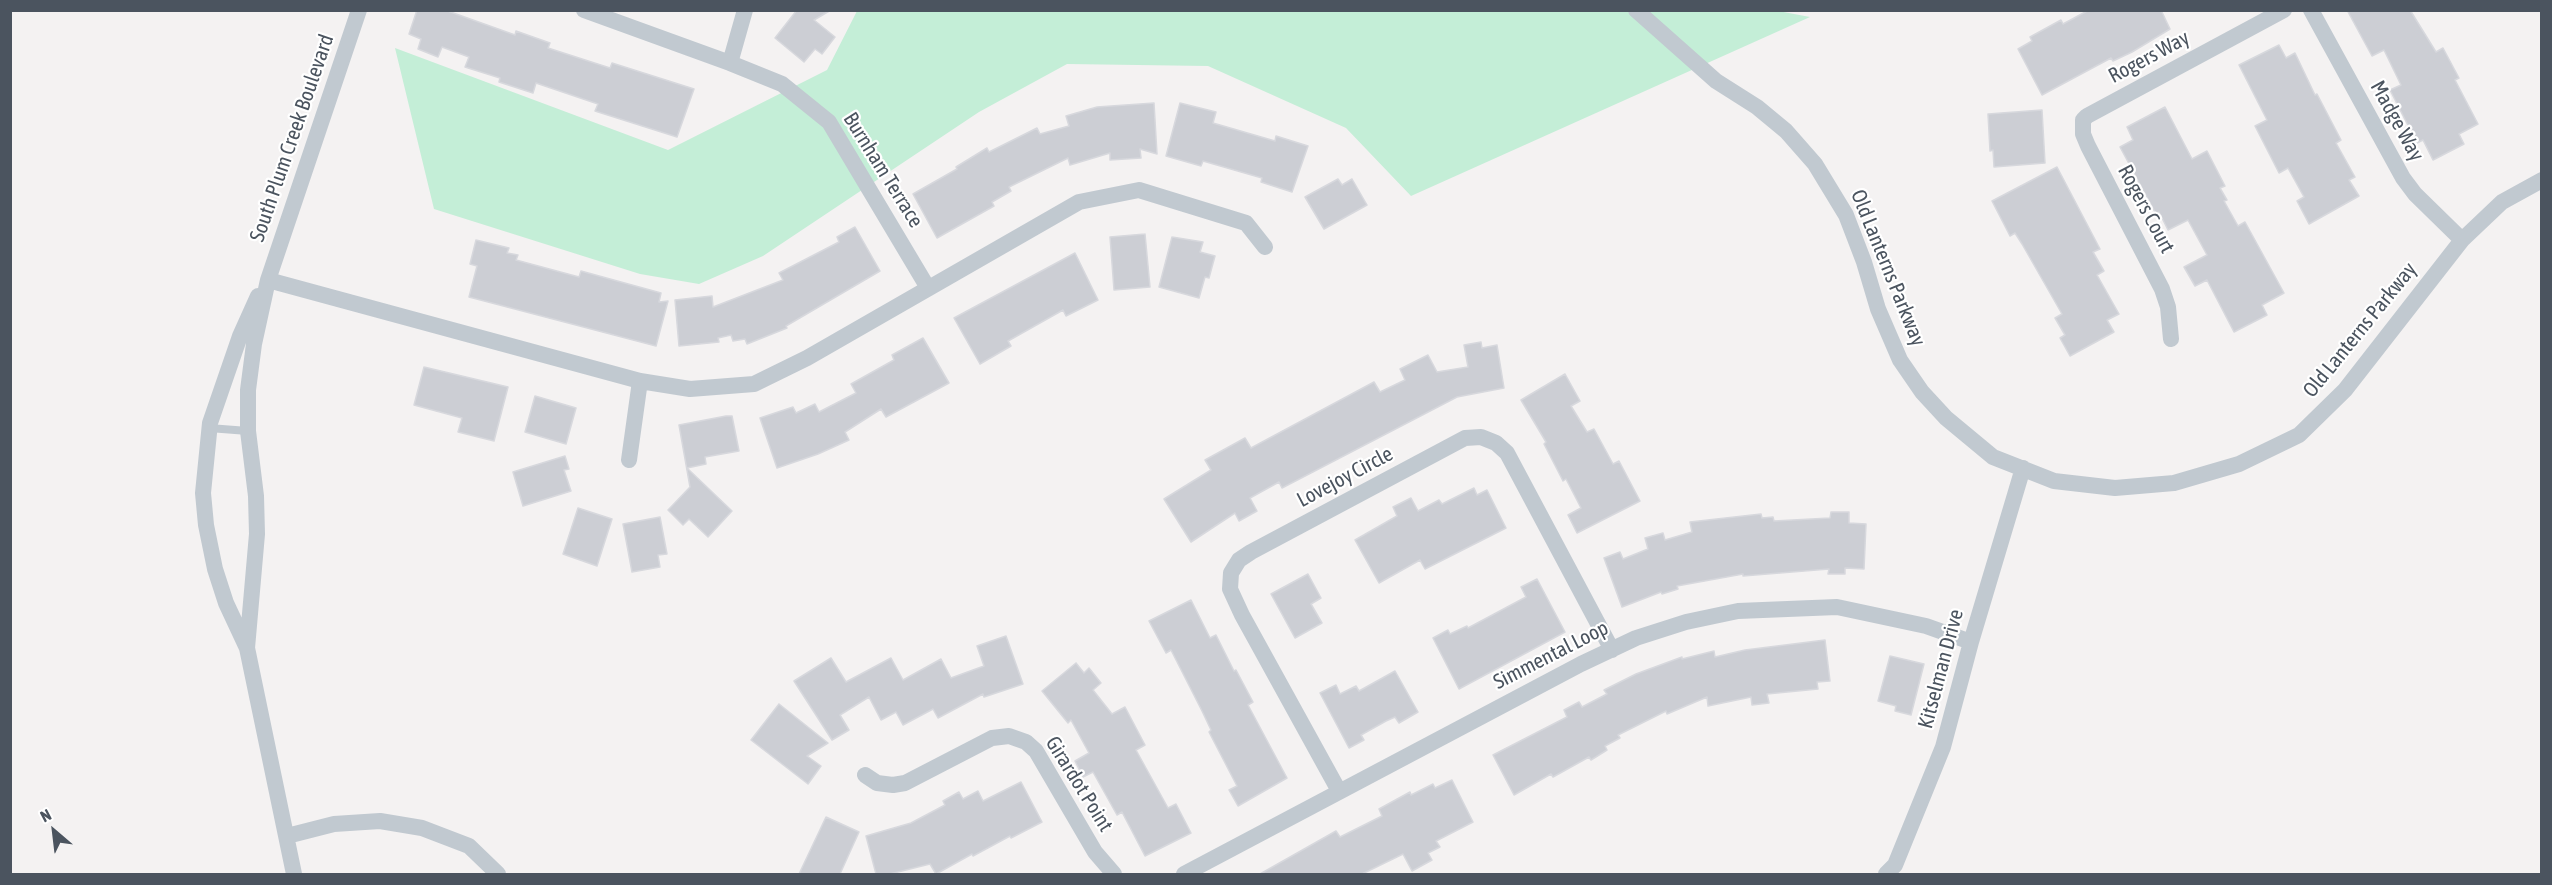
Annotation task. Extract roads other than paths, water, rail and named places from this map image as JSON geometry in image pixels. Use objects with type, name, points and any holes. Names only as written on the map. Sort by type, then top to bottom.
[{"type":"street","name":"South Plum Creek Boulevard","points":[[248,648],[257,534],[256,496],[248,431],[249,378],[268,280],[358,10]]},
{"type":"street","name":"Burnham Terrace","points":[[584,10],[782,84],[829,122],[928,288]]},
{"type":"street","points":[[730,63],[744,10]]},
{"type":"street","name":"Old Lanterns Parkway","points":[[1636,10],[1716,81],[1757,107],[1786,131],[1815,164],[1846,215],[1864,262],[1878,309],[1905,368],[1922,392],[1946,418],[1993,456],[2054,481],[2115,488],[2174,483],[2239,464],[2299,435],[2345,390],[2462,240],[2502,202],[2541,180]]},
{"type":"street","name":"Rogers Way","points":[[2098,110],[2284,10]]},
{"type":"street","name":"Madge Way","points":[[2311,10],[2403,178],[2415,194],[2462,240]]},
{"type":"street","name":"Rogers Court","points":[[2098,110],[2083,120],[2083,134],[2162,289],[2168,307],[2171,339]]},
{"type":"street","points":[[268,280],[640,381],[690,389],[754,384],[807,358],[1079,202],[1139,190],[1246,223],[1264,247]]},
{"type":"street","name":"South Plum Creek Boulevard","points":[[268,280],[252,306],[240,336],[209,428],[203,493],[206,525],[215,569],[226,603],[248,648],[294,874]]},
{"type":"street","points":[[629,460],[640,381]]},
{"type":"street","name":"Lovejoy Circle","points":[[1339,791],[1242,615],[1230,589],[1231,573],[1239,560],[1251,552],[1466,438],[1481,437],[1496,443],[1507,453],[1612,650]]},
{"type":"street","name":"Kitselman Drive","points":[[1895,871],[1943,747],[1971,642],[2023,468]]},
{"type":"street","name":"Simmental Loop","points":[[1185,874],[1339,791],[1612,650],[1636,638],[1686,622],[1738,611],[1837,607],[1926,626],[1971,642]]},
{"type":"street","name":"Girardot Point","points":[[865,775],[877,783],[892,785],[905,783],[992,738],[1009,736],[1026,742],[1036,751],[1095,852],[1114,874]]},
{"type":"street","points":[[287,836],[334,824],[380,821],[423,828],[469,846],[498,874]]},
{"type":"lane","points":[[209,428],[248,431]]}]
